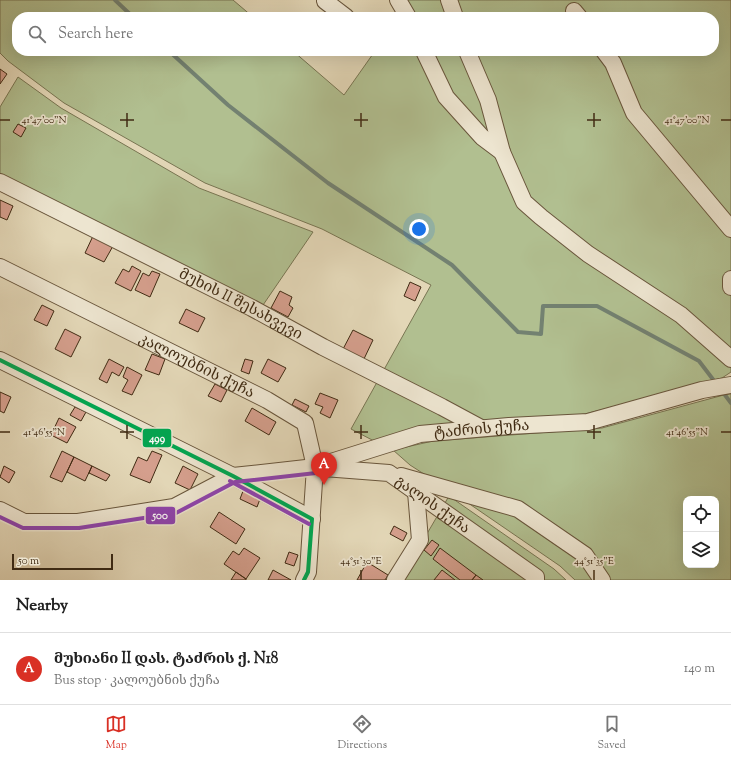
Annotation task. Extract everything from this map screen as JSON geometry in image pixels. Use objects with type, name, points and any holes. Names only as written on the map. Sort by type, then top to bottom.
[{"type":"street","points":[[398,0],[405,12]]},
{"type":"street","points":[[449,0],[453,12]]},
{"type":"street","points":[[325,1],[339,12]]},
{"type":"street","points":[[426,56],[446,97],[482,137],[502,152]]},
{"type":"street","points":[[469,56],[488,100],[502,152],[524,202],[588,254],[681,315],[731,358]]},
{"type":"street","points":[[608,56],[613,63],[634,113],[731,229]]},
{"type":"street","name":"მუხის II შესახვევი","points":[[0,182],[252,308],[323,347],[481,428]]},
{"type":"street","name":"კალოუბნის ქუჩა","points":[[0,266],[267,400],[305,423],[315,467],[312,519]]},
{"type":"street","points":[[731,279],[731,287]]},
{"type":"street","points":[[0,360],[234,476],[312,519],[308,572],[304,580]]},
{"type":"street","name":"ტაძრის ქუჩა","points":[[234,476],[315,467],[420,434],[481,428],[588,422],[702,390],[731,385]]},
{"type":"street","name":"გალის ქუჩა","points":[[315,467],[390,473],[536,578],[536,580]]},
{"type":"street","points":[[390,473],[518,509],[585,555],[602,580]]},
{"type":"street","points":[[0,510],[24,522],[78,522],[174,507],[234,476]]},
{"type":"street","points":[[395,580],[420,540],[416,492]]},
{"type":"green space","points":[[0,0],[233,0],[247,12],[12,12],[12,56],[299,56],[344,95],[371,56],[719,56],[719,12],[401,12],[403,0],[731,0],[731,372],[722,378],[585,414],[376,442],[351,429],[431,285],[322,229],[205,183],[64,103],[8,61],[0,53]]},
{"type":"green space","points":[[18,77],[61,108],[199,188],[313,232],[261,308],[0,177],[0,107]]},
{"type":"green space","points":[[731,393],[731,580],[575,580],[560,566],[410,465],[393,450],[433,441],[602,428]]},
{"type":"green space","points":[[449,496],[554,569],[566,580],[400,580]]},
{"type":"building","points":[[0,69],[7,74],[0,84]]},
{"type":"building","points":[[18,124],[26,128],[21,137],[13,132]]},
{"type":"building","points":[[0,200],[13,206],[7,220],[0,217]]},
{"type":"building","points":[[93,236],[113,246],[104,262],[85,253]]},
{"type":"building","points":[[132,266],[141,271],[131,291],[115,283],[123,269],[129,272]]},
{"type":"building","points":[[152,271],[160,274],[150,297],[135,290],[143,273],[149,276]]},
{"type":"building","points":[[410,282],[421,287],[415,301],[404,296]]},
{"type":"building","points":[[280,291],[292,297],[289,305],[293,308],[288,317],[271,308]]},
{"type":"building","points":[[42,305],[54,311],[47,326],[34,320]]},
{"type":"building","points":[[186,309],[205,318],[198,332],[179,323]]},
{"type":"building","points":[[65,329],[81,337],[71,357],[55,349]]},
{"type":"building","points":[[353,330],[373,340],[363,361],[342,351]]},
{"type":"building","points":[[152,354],[165,359],[159,375],[145,370]]},
{"type":"building","points":[[109,359],[124,367],[119,376],[112,372],[107,383],[99,379]]},
{"type":"building","points":[[245,359],[253,361],[249,374],[241,371]]},
{"type":"building","points":[[268,359],[286,368],[278,382],[261,373]]},
{"type":"building","points":[[127,367],[142,375],[132,395],[122,391],[128,380],[123,377]]},
{"type":"building","points":[[215,384],[227,390],[221,402],[208,396]]},
{"type":"building","points":[[0,392],[11,397],[4,413],[0,411]]},
{"type":"building","points":[[320,393],[338,400],[330,418],[320,413],[323,407],[315,404]]},
{"type":"building","points":[[295,399],[309,406],[306,412],[292,405]]},
{"type":"building","points":[[75,407],[86,412],[81,421],[70,415]]},
{"type":"building","points":[[252,408],[276,422],[269,435],[245,421]]},
{"type":"building","points":[[59,418],[76,427],[67,443],[51,435]]},
{"type":"building","points":[[62,451],[74,457],[62,482],[50,477]]},
{"type":"building","points":[[152,451],[162,455],[150,483],[130,475],[138,457],[147,461]]},
{"type":"building","points":[[74,457],[92,466],[85,481],[67,472]]},
{"type":"building","points":[[4,466],[15,472],[9,483],[0,477]]},
{"type":"building","points":[[92,466],[110,475],[106,481],[89,473]]},
{"type":"building","points":[[183,466],[198,474],[190,490],[175,483]]},
{"type":"building","points":[[243,491],[260,499],[257,507],[240,499]]},
{"type":"building","points":[[219,512],[245,529],[236,544],[210,527]]},
{"type":"building","points":[[394,526],[407,533],[403,541],[390,534]]},
{"type":"building","points":[[432,540],[439,545],[431,556],[424,550]]},
{"type":"building","points":[[244,548],[260,558],[246,579],[224,564],[233,551],[239,555]]},
{"type":"building","points":[[440,548],[476,575],[472,580],[460,580],[433,559]]},
{"type":"building","points":[[289,552],[298,555],[294,566],[285,563]]},
{"type":"building","points":[[367,562],[388,575],[385,580],[357,580]]},
{"type":"building","points":[[273,570],[291,580],[268,580]]},
{"type":"building","points":[[442,570],[455,580],[434,580]]},
{"type":"building","points":[[236,572],[246,579],[246,580],[231,580]]},
{"type":"building","points":[[476,575],[483,580],[472,580]]},
{"type":"waterway","points":[[115,0],[128,12]]},
{"type":"waterway","points":[[174,56],[228,105],[328,183],[452,265],[518,332],[541,334],[543,306],[597,306],[699,361],[715,382]]},
{"type":"waterway","points":[[722,391],[731,403]]},
{"type":"transit line","name":"499","points":[[0,360],[233,476],[312,519]]},
{"type":"transit line","name":"500","points":[[0,517],[23,528],[79,528],[176,513],[235,482],[316,473]]},
{"type":"transit line","name":"500","points":[[230,481],[309,524]]},
{"type":"transit line","name":"499","points":[[304,580],[308,572],[312,519]]},
{"type":"place","name":"მუხიანი II დას. ტაძრის ქ. N18","points":[[324,485]]}]
